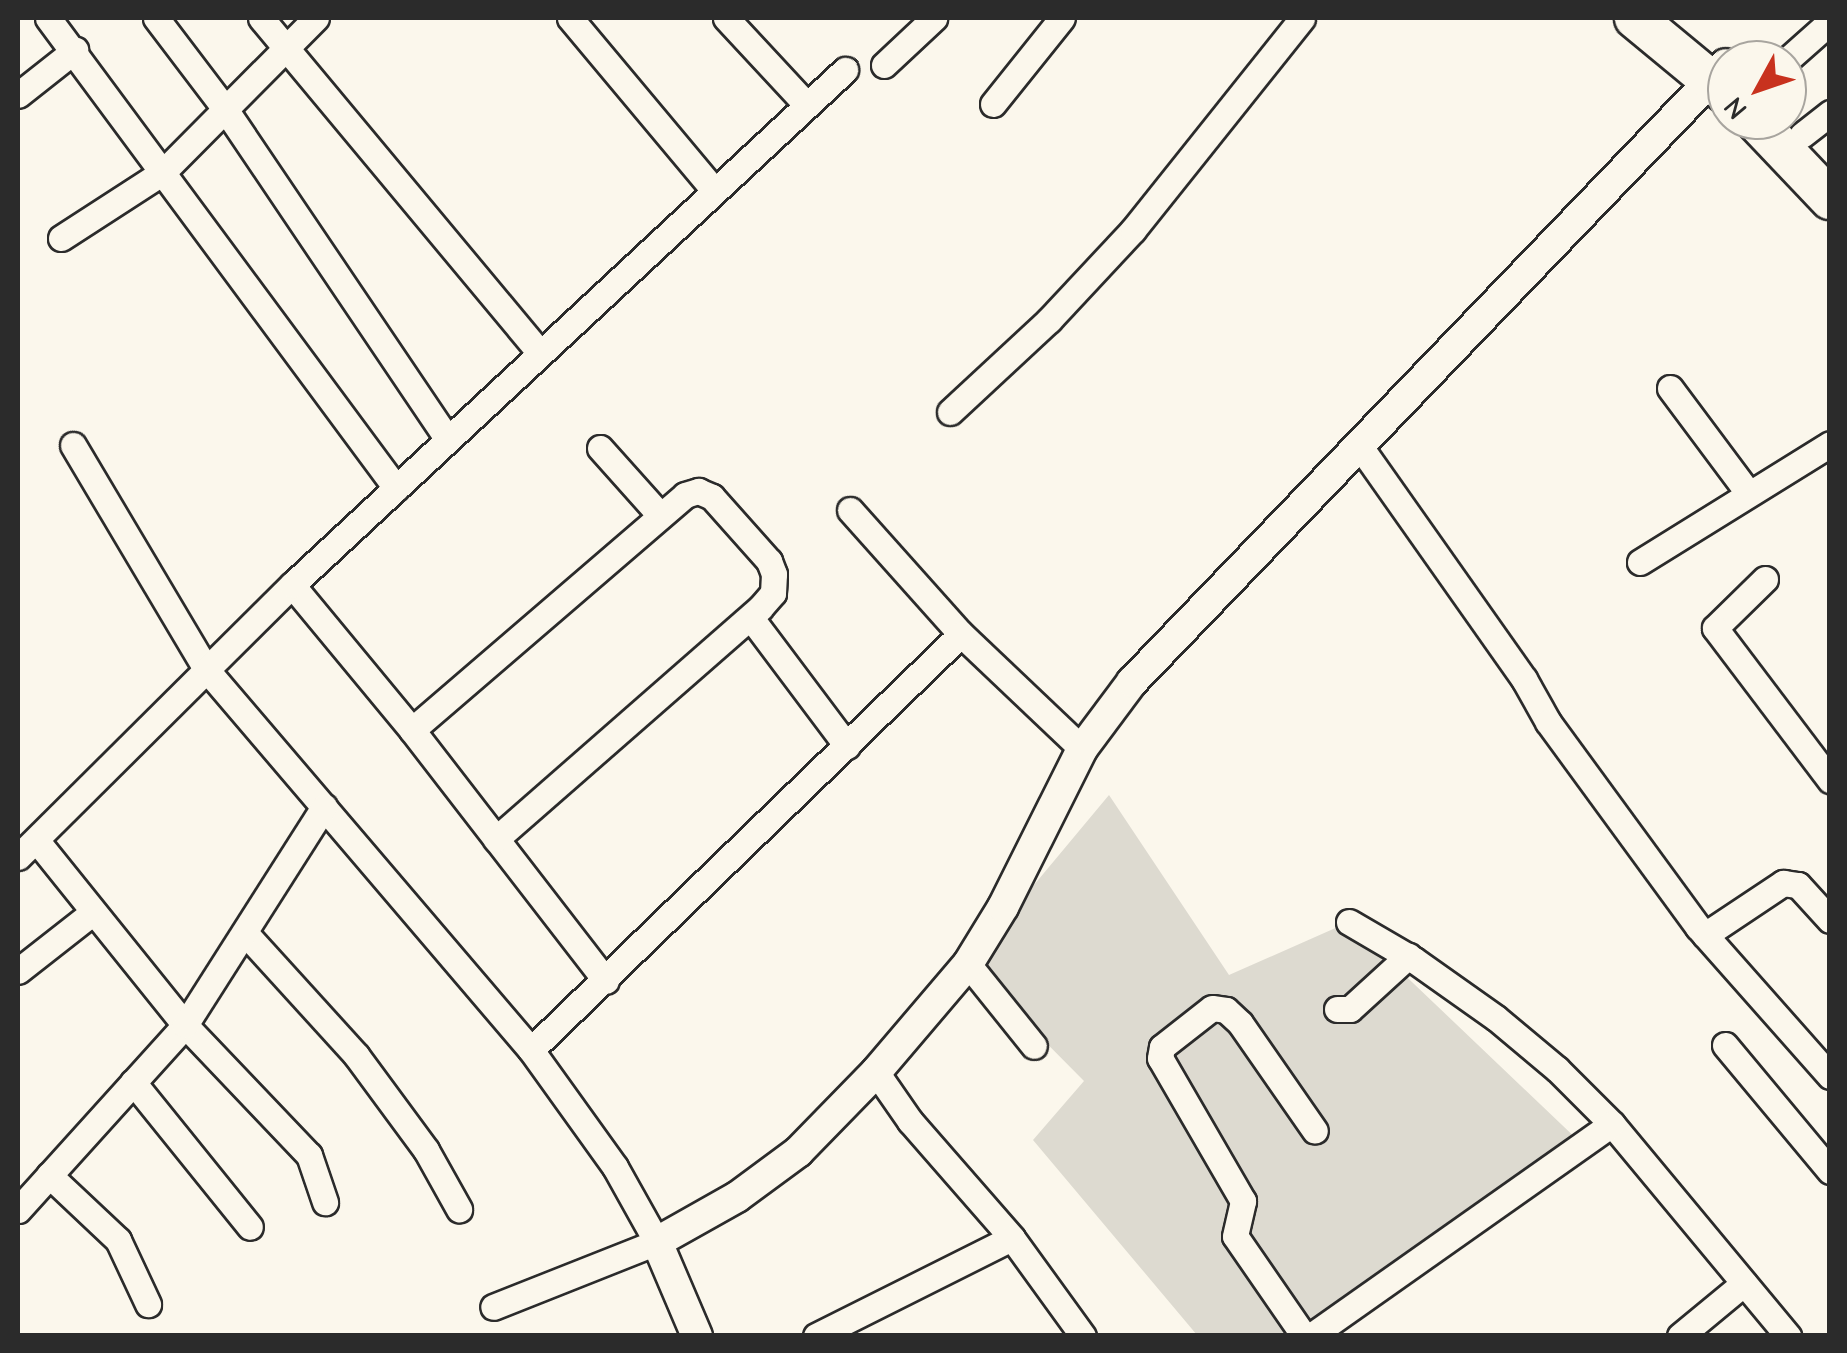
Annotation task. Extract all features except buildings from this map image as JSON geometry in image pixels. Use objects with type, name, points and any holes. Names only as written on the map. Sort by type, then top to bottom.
[{"type":"highway","points":[[1635,18],[1707,65]]},
{"type":"highway","points":[[1672,18],[1707,58]]},
{"type":"highway","points":[[1807,125],[1830,168]]},
{"type":"highway","points":[[1774,140],[1830,199]]},
{"type":"street","points":[[48,18],[396,488]]},
{"type":"street","points":[[156,18],[225,109],[448,439]]},
{"type":"street","points":[[261,18],[540,354]]},
{"type":"street","points":[[61,238],[163,172],[316,18]]},
{"type":"street","points":[[570,18],[714,190]]},
{"type":"street","points":[[726,18],[806,104]]},
{"type":"street","points":[[884,65],[934,18]]},
{"type":"street","points":[[993,104],[1062,18]]},
{"type":"street","points":[[950,412],[1049,320],[1134,230],[1302,18]]},
{"type":"street","points":[[1807,42],[1830,22]]},
{"type":"street","points":[[18,95],[75,50]]},
{"type":"street","points":[[325,1202],[309,1155],[186,1025],[92,913],[28,849],[292,584],[844,70]]},
{"type":"street","points":[[493,1307],[657,1242],[738,1197],[798,1152],[876,1072],[968,964],[1002,907],[1082,748],[1132,682],[1361,448],[1528,265],[1707,92]]},
{"type":"street","points":[[1670,388],[1749,494]]},
{"type":"street","points":[[1640,562],[1830,444]]},
{"type":"street","points":[[73,446],[206,669],[531,1050],[616,1167],[657,1242],[696,1336]]},
{"type":"street","points":[[600,448],[660,515]]},
{"type":"street","points":[[1361,448],[1524,679],[1548,722],[1705,935],[1830,1076]]},
{"type":"street","points":[[412,730],[660,515],[698,491],[712,497],[758,548],[774,574],[772,594],[750,618],[496,840]]},
{"type":"street","points":[[850,510],[962,634],[1082,748]]},
{"type":"street","points":[[1764,579],[1715,628],[1830,780]]},
{"type":"street","points":[[292,584],[412,730],[606,981]]},
{"type":"street","points":[[750,618],[847,746]]},
{"type":"street","points":[[531,1050],[962,634]]},
{"type":"street","points":[[18,1210],[186,1025],[324,808]]},
{"type":"street","points":[[1705,935],[1783,883],[1798,885],[1830,920]]},
{"type":"street","points":[[18,971],[92,913]]},
{"type":"street","points":[[1349,922],[1408,956],[1496,1018],[1612,1124],[1788,1336]]},
{"type":"street","points":[[246,934],[356,1055],[426,1150],[458,1209]]},
{"type":"street","points":[[1337,1009],[1350,1009],[1408,956]]},
{"type":"street","points":[[968,964],[1034,1046]]},
{"type":"street","points":[[1314,1131],[1240,1023],[1226,1010],[1212,1008],[1162,1047],[1160,1058],[1243,1201],[1235,1236],[1308,1336],[1612,1124]]},
{"type":"street","points":[[1724,1045],[1830,1171]]},
{"type":"street","points":[[876,1072],[910,1121],[1012,1238],[1083,1336]]},
{"type":"street","points":[[133,1082],[250,1227]]},
{"type":"street","points":[[49,1176],[118,1240],[148,1304]]},
{"type":"street","points":[[816,1336],[1012,1238]]},
{"type":"street","points":[[1680,1336],[1744,1283]]},
{"type":"shaded area","points":[[1109,795],[1229,975],[1349,922],[1583,1145],[1288,1335],[1197,1335],[1033,1140],[1084,1081],[968,964]]}]
